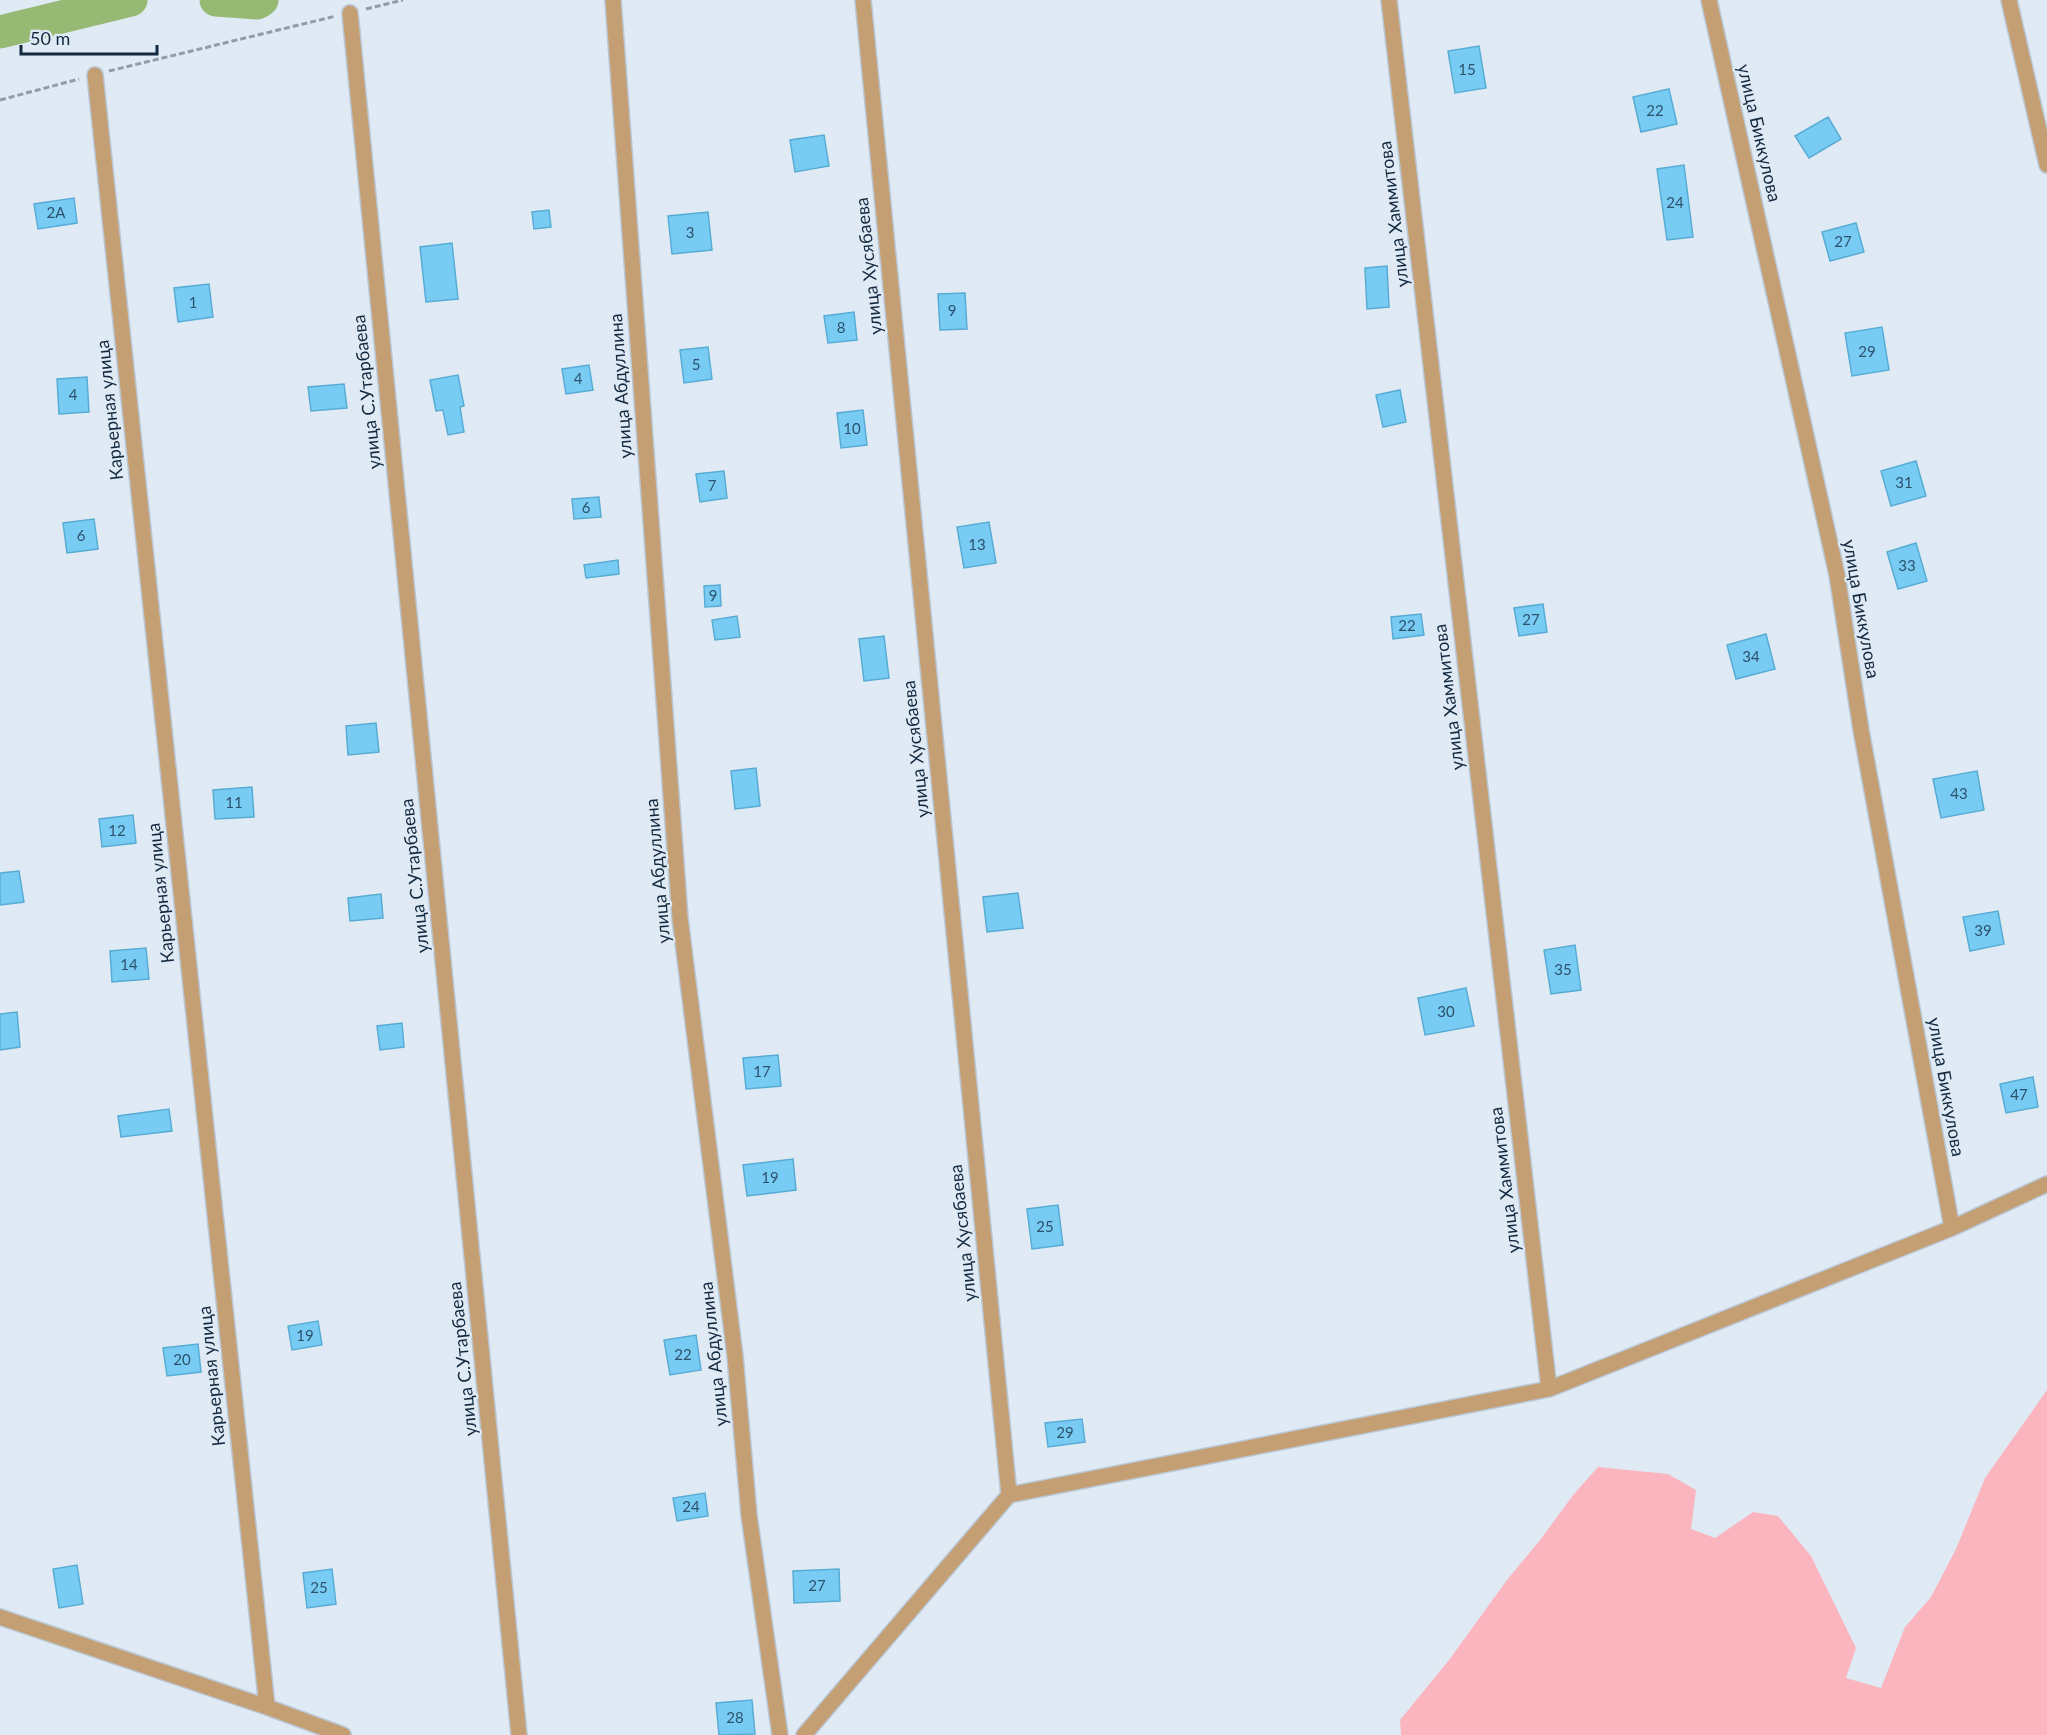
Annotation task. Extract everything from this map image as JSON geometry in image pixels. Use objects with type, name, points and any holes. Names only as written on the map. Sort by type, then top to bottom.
[{"type":"street","name":"улица Абдуллина","points":[[613,0],[680,918],[735,1356],[749,1515],[780,1735]]},
{"type":"street","name":"улица Хусябаева","points":[[863,0],[1009,1495]]},
{"type":"street","name":"улица Хаммитова","points":[[1389,0],[1549,1389]]},
{"type":"street","name":"улица Биккулова","points":[[1709,0],[1837,575],[1861,730],[1952,1228]]},
{"type":"street","points":[[2009,0],[2047,165]]},
{"type":"street","name":"улица С.Утарбаева","points":[[350,13],[519,1735]]},
{"type":"street","name":"Карьерная улица","points":[[95,75],[267,1707]]},
{"type":"street","points":[[804,1735],[1009,1495],[1549,1389],[1952,1228],[2047,1184]]},
{"type":"street","points":[[0,1617],[343,1735]]},
{"type":"path","points":[[0,100],[403,0]]},
{"type":"shaded area","points":[[2047,1390],[2047,1735],[1401,1735],[1400,1720],[1449,1660],[1574,1494],[1598,1467],[1668,1474],[1696,1490],[1691,1529],[1715,1538],[1753,1512],[1778,1516],[1811,1556],[1856,1648],[1846,1678],[1881,1688],[1905,1627],[1931,1597],[1956,1549],[1985,1478]]},
{"type":"building","points":[[1479,46],[1486,88],[1455,93],[1448,51]]},
{"type":"building","points":[[1669,89],[1677,124],[1641,132],[1633,97]]},
{"type":"building","points":[[1828,117],[1841,139],[1809,158],[1795,136]]},
{"type":"building","points":[[824,135],[829,166],[795,172],[790,140]]},
{"type":"building","points":[[1684,165],[1693,237],[1667,240],[1657,169]]},
{"type":"building","points":[[74,198],[77,223],[38,229],[34,204]]},
{"type":"building","points":[[549,210],[551,227],[534,229],[532,212]]},
{"type":"building","points":[[708,212],[712,250],[672,254],[668,216]]},
{"type":"building","points":[[1856,223],[1864,252],[1830,261],[1822,232]]},
{"type":"building","points":[[452,243],[458,299],[426,302],[420,247]]},
{"type":"building","points":[[1387,266],[1389,307],[1367,309],[1365,268]]},
{"type":"building","points":[[209,284],[213,317],[178,322],[174,288]]},
{"type":"building","points":[[965,293],[967,329],[940,330],[938,294]]},
{"type":"building","points":[[854,312],[857,340],[828,343],[824,316]]},
{"type":"building","points":[[1882,327],[1889,370],[1852,376],[1845,333]]},
{"type":"building","points":[[708,347],[712,379],[684,383],[680,350]]},
{"type":"building","points":[[589,365],[593,390],[566,394],[562,369]]},
{"type":"building","points":[[458,375],[464,406],[460,407],[464,432],[448,435],[443,410],[436,411],[430,380]]},
{"type":"building","points":[[87,377],[89,412],[59,414],[57,379]]},
{"type":"building","points":[[344,384],[347,408],[311,411],[308,387]]},
{"type":"building","points":[[1400,390],[1406,422],[1383,427],[1376,395]]},
{"type":"building","points":[[863,410],[867,445],[841,448],[837,413]]},
{"type":"building","points":[[1916,461],[1926,496],[1891,506],[1881,471]]},
{"type":"building","points":[[724,471],[727,498],[700,502],[696,474]]},
{"type":"building","points":[[599,497],[601,517],[574,519],[572,499]]},
{"type":"building","points":[[94,519],[98,549],[67,553],[63,523]]},
{"type":"building","points":[[989,522],[996,563],[964,568],[957,527]]},
{"type":"building","points":[[1916,543],[1927,581],[1898,589],[1887,552]]},
{"type":"building","points":[[618,560],[619,574],[586,578],[584,565]]},
{"type":"building","points":[[720,585],[721,606],[705,607],[704,586]]},
{"type":"building","points":[[1543,604],[1547,632],[1519,636],[1514,608]]},
{"type":"building","points":[[1421,614],[1424,635],[1393,639],[1391,617]]},
{"type":"building","points":[[737,616],[740,637],[715,640],[712,620]]},
{"type":"building","points":[[1766,634],[1775,669],[1736,679],[1727,645]]},
{"type":"building","points":[[884,636],[889,678],[864,681],[859,639]]},
{"type":"building","points":[[376,723],[379,752],[348,755],[346,726]]},
{"type":"building","points":[[756,768],[760,806],[735,809],[731,771]]},
{"type":"building","points":[[1977,771],[1984,810],[1941,818],[1933,779]]},
{"type":"building","points":[[252,787],[254,817],[215,819],[213,790]]},
{"type":"building","points":[[133,815],[136,843],[102,847],[99,819]]},
{"type":"building","points":[[19,871],[24,902],[0,905],[0,873]]},
{"type":"building","points":[[1018,893],[1023,928],[987,932],[983,897]]},
{"type":"building","points":[[381,894],[383,918],[350,921],[348,898]]},
{"type":"building","points":[[1998,911],[2004,944],[1970,951],[1963,917]]},
{"type":"building","points":[[1575,945],[1581,990],[1551,994],[1544,950]]},
{"type":"building","points":[[146,948],[149,979],[112,982],[110,951]]},
{"type":"building","points":[[1466,988],[1474,1026],[1425,1035],[1418,998]]},
{"type":"building","points":[[17,1012],[20,1047],[0,1050],[0,1014]]},
{"type":"building","points":[[402,1023],[404,1047],[380,1050],[377,1026]]},
{"type":"building","points":[[778,1055],[781,1086],[746,1089],[743,1058]]},
{"type":"building","points":[[2033,1077],[2038,1107],[2006,1113],[2000,1084]]},
{"type":"building","points":[[169,1109],[172,1131],[121,1137],[118,1116]]},
{"type":"building","points":[[793,1159],[796,1190],[747,1196],[743,1165]]},
{"type":"building","points":[[1058,1205],[1063,1245],[1032,1249],[1027,1209]]},
{"type":"building","points":[[318,1321],[322,1345],[292,1350],[288,1326]]},
{"type":"building","points":[[696,1335],[701,1370],[670,1375],[664,1340]]},
{"type":"building","points":[[198,1344],[201,1372],[167,1376],[163,1348]]},
{"type":"building","points":[[1082,1419],[1085,1442],[1048,1447],[1045,1423]]},
{"type":"building","points":[[705,1493],[708,1516],[677,1521],[673,1498]]},
{"type":"building","points":[[77,1565],[83,1604],[59,1608],[53,1569]]},
{"type":"building","points":[[332,1569],[336,1604],[307,1608],[303,1573]]},
{"type":"building","points":[[839,1569],[840,1601],[794,1603],[793,1571]]},
{"type":"building","points":[[752,1700],[755,1734],[719,1735],[716,1703]]},
{"type":"waterway","points":[[0,32],[131,0]]},
{"type":"waterway","points":[[216,0],[257,3],[262,0]]}]
